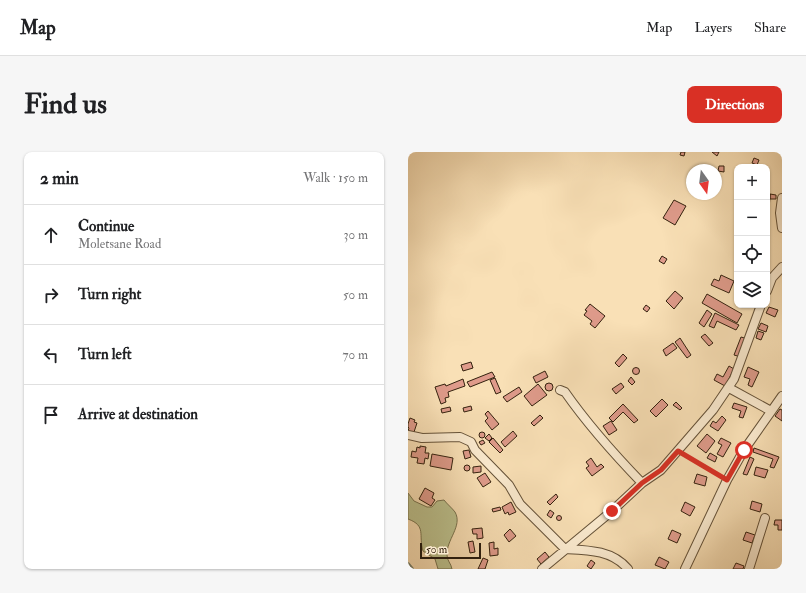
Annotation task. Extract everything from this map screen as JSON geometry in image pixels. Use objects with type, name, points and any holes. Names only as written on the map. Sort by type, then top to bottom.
[{"type":"street","points":[[782,198],[780,213],[782,228]]},
{"type":"street","points":[[770,283],[772,278],[782,267]]},
{"type":"street","points":[[542,569],[612,511],[642,483],[661,470],[713,410],[729,388],[741,363],[761,308]]},
{"type":"street","points":[[729,388],[771,411]]},
{"type":"street","points":[[560,390],[565,392],[585,420],[605,444],[642,483]]},
{"type":"street","points":[[685,569],[727,480],[744,450],[782,396]]},
{"type":"street","points":[[408,435],[422,438],[460,437],[471,442],[475,450],[509,485],[520,504],[565,549],[590,550],[605,554],[622,562],[628,569]]},
{"type":"street","points":[[749,569],[765,518]]},
{"type":"path","points":[[678,451],[727,480]]},
{"type":"green space","points":[[408,493],[414,501],[427,507],[432,507],[437,501],[444,500],[455,512],[457,517],[456,528],[447,549],[448,559],[452,569],[438,569],[435,559],[423,551],[420,528],[408,519]]},
{"type":"building","points":[[681,152],[685,152],[684,156],[680,155]]},
{"type":"building","points":[[712,152],[719,152],[717,156]]},
{"type":"building","points":[[754,158],[759,160],[757,164],[752,163]]},
{"type":"building","points":[[722,166],[724,166],[724,172],[722,172]]},
{"type":"building","points":[[770,194],[776,195],[776,199],[770,199]]},
{"type":"building","points":[[674,200],[686,206],[675,225],[663,218]]},
{"type":"building","points":[[662,256],[667,259],[664,264],[659,261]]},
{"type":"building","points":[[721,275],[734,281],[729,293],[711,285],[714,279],[719,281]]},
{"type":"building","points":[[675,291],[683,298],[674,309],[666,301]]},
{"type":"building","points":[[707,294],[742,314],[737,323],[702,303]]},
{"type":"building","points":[[590,304],[605,316],[595,328],[590,324],[592,321],[584,315],[587,311],[585,310]]},
{"type":"building","points":[[646,305],[650,308],[647,312],[643,309]]},
{"type":"building","points":[[770,307],[778,310],[775,317],[766,313]]},
{"type":"building","points":[[707,310],[712,314],[704,327],[699,323]]},
{"type":"building","points":[[715,313],[739,325],[736,330],[717,321],[714,328],[709,326]]},
{"type":"building","points":[[761,323],[768,326],[766,332],[758,329]]},
{"type":"building","points":[[758,331],[764,333],[761,340],[756,338]]},
{"type":"building","points":[[705,334],[713,343],[709,346],[701,337]]},
{"type":"building","points":[[741,337],[748,339],[741,357],[734,355]]},
{"type":"building","points":[[680,338],[691,355],[687,358],[675,342]]},
{"type":"building","points":[[673,343],[677,348],[666,356],[663,350]]},
{"type":"building","points":[[623,354],[627,358],[619,367],[615,363]]},
{"type":"building","points":[[471,362],[473,368],[463,371],[461,365]]},
{"type":"building","points":[[729,366],[734,369],[725,386],[714,380],[717,374],[723,377]]},
{"type":"building","points":[[636,367],[639,368],[639,374],[636,375],[633,374],[632,371],[633,368]]},
{"type":"building","points":[[748,367],[759,372],[752,387],[748,385],[750,379],[744,377]]},
{"type":"building","points":[[545,371],[548,377],[536,383],[533,377]]},
{"type":"building","points":[[492,372],[495,377],[470,387],[467,382]]},
{"type":"building","points":[[631,377],[635,382],[632,385],[628,381]]},
{"type":"building","points":[[495,378],[501,392],[496,394],[490,380]]},
{"type":"building","points":[[463,379],[465,386],[448,392],[449,397],[445,398],[446,402],[441,404],[435,387],[445,384],[446,386]]},
{"type":"building","points":[[549,383],[552,384],[552,390],[549,391],[546,390],[545,387],[546,384]]},
{"type":"building","points":[[621,383],[624,387],[616,394],[612,389]]},
{"type":"building","points":[[538,384],[547,395],[532,406],[524,396]]},
{"type":"building","points":[[519,387],[522,392],[507,402],[503,397]]},
{"type":"building","points":[[662,399],[668,405],[656,417],[650,411]]},
{"type":"building","points":[[676,402],[682,408],[680,410],[673,405]]},
{"type":"building","points":[[734,403],[747,407],[743,418],[739,417],[741,411],[732,408]]},
{"type":"building","points":[[623,404],[638,420],[634,423],[623,412],[613,422],[609,418]]},
{"type":"building","points":[[471,406],[472,410],[464,412],[463,408]]},
{"type":"building","points":[[450,407],[451,411],[442,413],[441,409]]},
{"type":"building","points":[[780,409],[782,410],[782,421],[775,416]]},
{"type":"building","points":[[488,411],[499,424],[492,430],[485,421],[488,418],[485,414]]},
{"type":"building","points":[[540,415],[543,418],[534,426],[531,423]]},
{"type":"building","points":[[722,416],[726,420],[718,431],[710,426],[713,421],[716,423]]},
{"type":"building","points":[[410,418],[415,420],[414,422],[417,423],[414,432],[408,431]]},
{"type":"building","points":[[611,421],[617,430],[609,435],[603,426]]},
{"type":"building","points":[[513,431],[517,436],[505,447],[501,442]]},
{"type":"building","points":[[482,432],[485,435],[482,438],[479,435]]},
{"type":"building","points":[[489,434],[492,438],[489,441],[485,438]]},
{"type":"building","points":[[707,434],[715,441],[706,453],[697,446]]},
{"type":"building","points":[[493,438],[503,450],[500,453],[489,442]]},
{"type":"building","points":[[721,438],[731,443],[723,457],[717,454],[722,445],[718,443]]},
{"type":"building","points":[[483,440],[485,443],[481,445],[479,442]]},
{"type":"building","points":[[420,446],[426,447],[425,453],[429,453],[428,459],[425,458],[424,464],[417,463],[418,458],[411,457],[412,451],[416,452],[417,447],[420,448]]},
{"type":"building","points":[[754,448],[779,457],[774,468],[770,467],[773,459],[753,452]]},
{"type":"building","points":[[469,450],[471,457],[465,459],[463,451]]},
{"type":"building","points":[[710,453],[717,457],[715,462],[707,458]]},
{"type":"building","points":[[432,454],[453,458],[451,470],[430,466]]},
{"type":"building","points":[[750,457],[754,459],[747,475],[743,474]]},
{"type":"building","points":[[591,458],[597,467],[601,464],[604,467],[592,476],[586,468],[589,466],[586,462]]},
{"type":"building","points":[[467,465],[470,468],[467,471],[464,468]]},
{"type":"building","points":[[481,466],[481,472],[473,473],[473,467]]},
{"type":"building","points":[[756,467],[768,470],[765,478],[754,475]]},
{"type":"building","points":[[485,473],[491,482],[483,487],[477,478]]},
{"type":"building","points":[[697,474],[707,477],[705,486],[694,483]]},
{"type":"building","points":[[425,488],[434,493],[432,498],[435,500],[431,506],[419,499]]},
{"type":"building","points":[[556,494],[558,497],[550,505],[547,502]]},
{"type":"building","points":[[752,501],[762,504],[760,512],[750,509]]},
{"type":"building","points":[[511,502],[516,512],[509,515],[508,512],[505,514],[502,507]]},
{"type":"building","points":[[685,502],[695,507],[690,516],[681,511]]},
{"type":"building","points":[[500,507],[501,510],[493,512],[492,509]]},
{"type":"building","points":[[550,510],[554,513],[551,518],[547,515]]},
{"type":"building","points":[[559,515],[562,518],[559,521],[556,518]]},
{"type":"building","points":[[775,520],[782,520],[782,530],[778,530],[778,525],[774,525]]},
{"type":"building","points":[[482,528],[483,538],[477,539],[477,534],[473,534],[472,529]]},
{"type":"building","points":[[510,529],[516,536],[509,542],[504,535]]},
{"type":"building","points":[[672,530],[681,534],[677,543],[668,539]]},
{"type":"building","points":[[746,532],[755,535],[752,543],[743,540]]},
{"type":"building","points":[[473,541],[475,552],[470,553],[468,542]]},
{"type":"building","points":[[494,542],[494,549],[498,548],[498,555],[490,556],[489,543]]},
{"type":"building","points":[[545,552],[549,557],[541,564],[537,559]]},
{"type":"building","points":[[659,557],[669,562],[665,569],[655,565]]},
{"type":"building","points":[[483,558],[488,560],[485,569],[478,569]]},
{"type":"building","points":[[591,560],[595,563],[591,569],[587,566]]},
{"type":"building","points":[[736,563],[744,566],[743,569],[733,569]]},
{"type":"waterway","points":[[408,563],[413,569]]},
{"type":"route","points":[[612,511],[642,483],[661,470],[678,451],[727,480],[744,450]]}]
